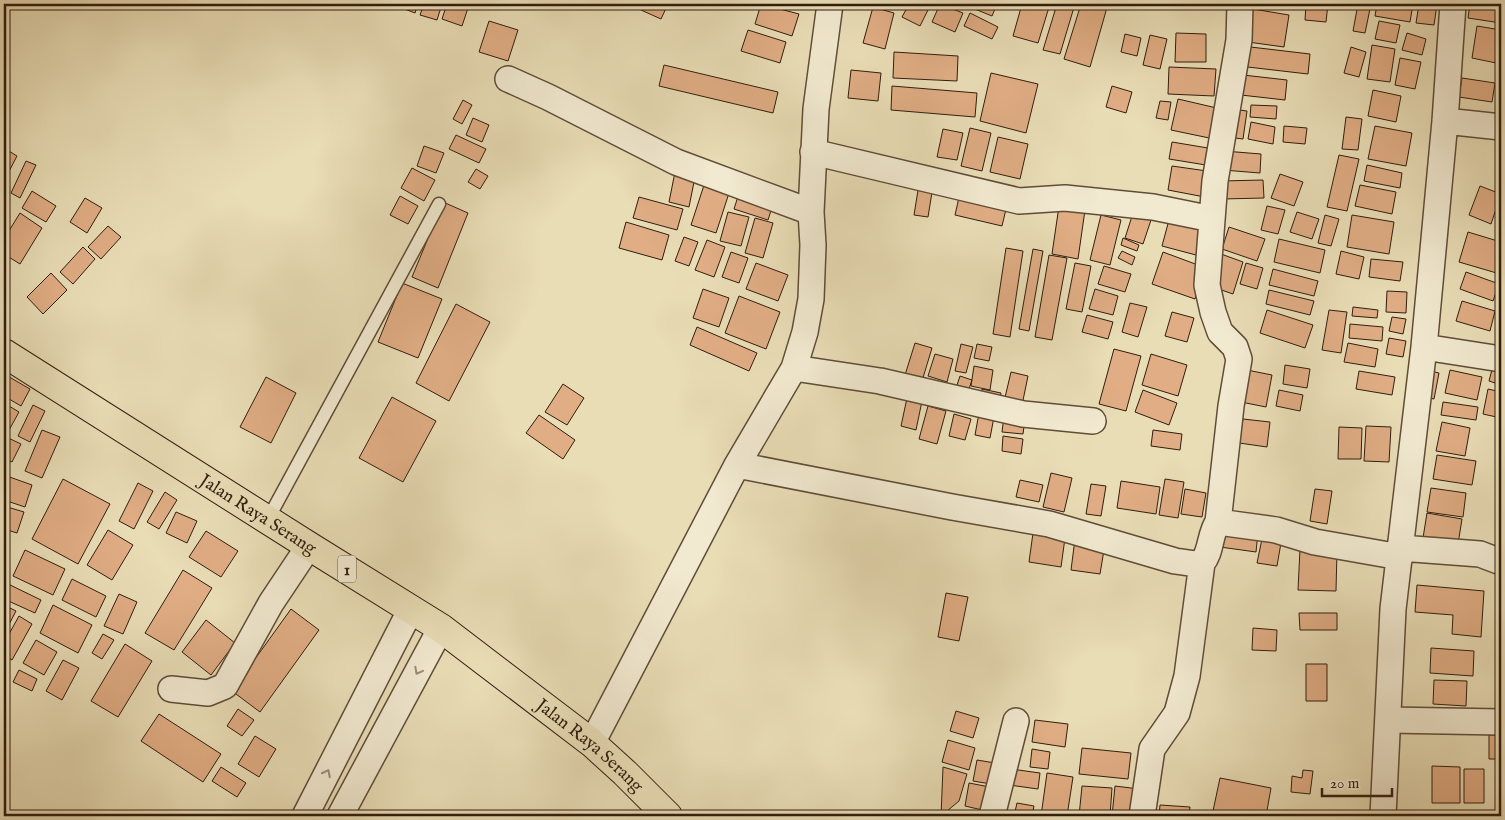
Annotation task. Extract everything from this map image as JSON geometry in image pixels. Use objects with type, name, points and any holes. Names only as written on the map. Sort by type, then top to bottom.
[{"type":"highway","name":"Jalan Raya Serang","points":[[4,353],[441,628],[592,743],[668,816]]},
{"type":"street","points":[[592,743],[737,465],[794,368],[805,332],[811,299],[813,245],[810,212],[813,152],[816,109],[830,4]]},
{"type":"street","points":[[1142,816],[1152,749],[1177,713],[1188,676],[1202,563],[1208,554],[1213,531],[1218,522],[1231,406],[1239,359],[1235,347],[1220,332],[1213,312],[1208,285],[1215,182],[1239,40],[1240,4]]},
{"type":"street","points":[[1383,816],[1393,609],[1424,347],[1445,121],[1453,4]]},
{"type":"street","points":[[508,79],[548,97],[676,162],[810,212]]},
{"type":"street","points":[[1445,121],[1501,127]]},
{"type":"street","points":[[813,152],[1019,201],[1065,198],[1153,207],[1212,219]]},
{"type":"street","points":[[1424,347],[1501,358]]},
{"type":"street","points":[[794,368],[880,381],[1023,414],[1093,421]]},
{"type":"street","points":[[737,465],[1049,524],[1175,561],[1202,563]]},
{"type":"street","points":[[1218,522],[1276,530],[1315,542],[1400,552],[1480,554],[1501,562]]},
{"type":"street","points":[[171,688],[208,693],[225,686],[271,603],[309,546]]},
{"type":"street","points":[[304,816],[411,609]]},
{"type":"street","points":[[340,816],[441,628]]},
{"type":"street","points":[[1388,720],[1501,722]]},
{"type":"street","points":[[992,816],[1016,721]]},
{"type":"lane","points":[[268,519],[439,204]]},
{"type":"building","points":[[403,4],[418,4],[415,13],[402,8]]},
{"type":"building","points":[[424,4],[442,4],[437,20],[420,15]]},
{"type":"building","points":[[447,4],[469,5],[462,26],[442,19]]},
{"type":"building","points":[[644,4],[668,4],[661,19],[641,10]]},
{"type":"building","points":[[736,4],[749,4],[747,9]]},
{"type":"building","points":[[761,4],[799,14],[792,36],[755,24]]},
{"type":"building","points":[[909,4],[920,4],[929,8],[920,26],[902,17]]},
{"type":"building","points":[[940,4],[963,13],[955,32],[932,22]]},
{"type":"building","points":[[965,4],[997,4],[992,16]]},
{"type":"building","points":[[1022,4],[1050,4],[1038,43],[1013,36]]},
{"type":"building","points":[[1057,4],[1075,4],[1060,54],[1043,50]]},
{"type":"building","points":[[1081,4],[1108,4],[1090,67],[1064,59]]},
{"type":"building","points":[[1306,4],[1328,4],[1326,22],[1305,20]]},
{"type":"building","points":[[1358,4],[1371,4],[1365,33],[1353,31]]},
{"type":"building","points":[[1377,4],[1413,4],[1410,22],[1375,16]]},
{"type":"building","points":[[1419,4],[1437,4],[1434,25],[1416,23]]},
{"type":"building","points":[[1470,4],[1501,4],[1501,23],[1468,18]]},
{"type":"building","points":[[873,7],[894,13],[885,49],[863,43]]},
{"type":"building","points":[[1253,9],[1289,15],[1284,47],[1248,42]]},
{"type":"building","points":[[970,13],[998,27],[992,39],[964,26]]},
{"type":"building","points":[[489,21],[518,30],[508,61],[479,52]]},
{"type":"building","points":[[1379,21],[1400,25],[1396,43],[1375,39]]},
{"type":"building","points":[[1477,26],[1501,30],[1501,64],[1472,58]]},
{"type":"building","points":[[748,30],[786,42],[780,63],[741,51]]},
{"type":"building","points":[[1176,33],[1206,34],[1206,62],[1175,62]]},
{"type":"building","points":[[1407,33],[1426,39],[1422,55],[1402,50]]},
{"type":"building","points":[[1125,34],[1141,38],[1137,56],[1121,52]]},
{"type":"building","points":[[1150,35],[1167,39],[1160,69],[1143,65]]},
{"type":"building","points":[[1372,45],[1395,49],[1390,82],[1367,79]]},
{"type":"building","points":[[1242,46],[1310,54],[1308,74],[1239,66]]},
{"type":"building","points":[[1351,47],[1366,52],[1359,77],[1344,73]]},
{"type":"building","points":[[894,52],[958,56],[957,81],[893,78]]},
{"type":"building","points":[[1400,58],[1421,62],[1415,89],[1395,85]]},
{"type":"building","points":[[664,65],[778,92],[773,113],[659,86]]},
{"type":"building","points":[[1169,67],[1216,69],[1214,96],[1168,94]]},
{"type":"building","points":[[851,70],[881,73],[878,101],[848,98]]},
{"type":"building","points":[[991,73],[1038,84],[1026,133],[980,121]]},
{"type":"building","points":[[1243,75],[1287,80],[1285,100],[1241,95]]},
{"type":"building","points":[[1462,78],[1495,83],[1492,102],[1459,97]]},
{"type":"building","points":[[892,86],[977,93],[975,117],[891,110]]},
{"type":"building","points":[[1112,86],[1132,92],[1126,113],[1106,107]]},
{"type":"building","points":[[1373,90],[1401,96],[1396,122],[1368,116]]},
{"type":"building","points":[[1178,99],[1221,109],[1214,139],[1171,130]]},
{"type":"building","points":[[463,100],[472,105],[462,124],[453,119]]},
{"type":"building","points":[[1160,101],[1171,102],[1168,120],[1156,118]]},
{"type":"building","points":[[1251,105],[1277,106],[1276,119],[1250,117]]},
{"type":"building","points":[[1232,109],[1247,111],[1243,139],[1227,137]]},
{"type":"building","points":[[1346,117],[1362,119],[1358,150],[1342,149]]},
{"type":"building","points":[[473,118],[489,125],[482,142],[466,135]]},
{"type":"building","points":[[1251,122],[1275,127],[1273,144],[1248,139]]},
{"type":"building","points":[[1284,126],[1307,128],[1305,144],[1283,142]]},
{"type":"building","points":[[1375,126],[1412,133],[1406,166],[1368,159]]},
{"type":"building","points":[[970,128],[991,133],[982,171],[961,166]]},
{"type":"building","points":[[943,129],[963,133],[957,160],[937,157]]},
{"type":"building","points":[[456,135],[486,149],[479,163],[449,149]]},
{"type":"building","points":[[998,137],[1028,144],[1020,179],[990,172]]},
{"type":"building","points":[[1172,142],[1208,148],[1206,165],[1169,159]]},
{"type":"building","points":[[424,146],[444,153],[436,173],[417,166]]},
{"type":"building","points":[[4,148],[17,156],[4,181]]},
{"type":"building","points":[[1224,151],[1261,154],[1260,173],[1223,170]]},
{"type":"building","points":[[1339,155],[1359,159],[1347,211],[1327,207]]},
{"type":"building","points":[[26,161],[36,165],[20,198],[11,193]]},
{"type":"building","points":[[1367,165],[1402,173],[1400,188],[1364,181]]},
{"type":"building","points":[[1172,166],[1214,172],[1210,198],[1168,190]]},
{"type":"building","points":[[676,167],[696,172],[689,207],[669,202]]},
{"type":"building","points":[[412,168],[435,180],[424,201],[401,188]]},
{"type":"building","points":[[476,169],[488,176],[480,189],[468,182]]},
{"type":"building","points":[[1280,174],[1303,182],[1294,206],[1271,198]]},
{"type":"building","points":[[706,179],[731,187],[716,233],[691,225]]},
{"type":"building","points":[[1263,180],[1264,198],[1222,199],[1221,181]]},
{"type":"building","points":[[919,184],[933,186],[928,217],[914,215]]},
{"type":"building","points":[[1360,185],[1396,192],[1392,214],[1355,206]]},
{"type":"building","points":[[1480,186],[1501,194],[1491,224],[1469,215]]},
{"type":"building","points":[[740,190],[774,201],[768,220],[734,209]]},
{"type":"building","points":[[32,191],[56,206],[46,222],[22,208]]},
{"type":"building","points":[[960,193],[1007,205],[1002,226],[955,215]]},
{"type":"building","points":[[400,196],[418,206],[408,224],[390,215]]},
{"type":"building","points":[[639,197],[683,209],[677,230],[633,218]]},
{"type":"building","points":[[85,198],[102,208],[87,233],[70,222]]},
{"type":"building","points":[[443,202],[468,213],[438,288],[412,277]]},
{"type":"building","points":[[1059,206],[1085,210],[1078,259],[1052,254]]},
{"type":"building","points":[[1267,206],[1285,210],[1278,234],[1261,230]]},
{"type":"building","points":[[1134,210],[1152,217],[1143,244],[1125,238]]},
{"type":"building","points":[[728,212],[749,217],[741,246],[720,241]]},
{"type":"building","points":[[1297,212],[1319,219],[1312,239],[1290,232]]},
{"type":"building","points":[[20,213],[42,228],[20,264],[4,254],[4,239]]},
{"type":"building","points":[[1101,215],[1121,220],[1110,265],[1090,260]]},
{"type":"building","points":[[1325,215],[1339,219],[1331,246],[1318,243]]},
{"type":"building","points":[[1352,215],[1394,222],[1389,254],[1347,247]]},
{"type":"building","points":[[1170,216],[1205,226],[1196,255],[1162,246]]},
{"type":"building","points":[[1501,216],[1501,236],[1496,234]]},
{"type":"building","points":[[755,218],[773,223],[763,258],[745,253]]},
{"type":"building","points":[[626,222],[669,235],[662,260],[619,248]]},
{"type":"building","points":[[108,226],[121,237],[101,259],[88,247]]},
{"type":"building","points":[[1229,227],[1265,239],[1257,261],[1222,249]]},
{"type":"building","points":[[1468,232],[1501,242],[1500,274],[1459,262]]},
{"type":"building","points":[[684,237],[698,242],[689,266],[675,261]]},
{"type":"building","points":[[1123,238],[1139,245],[1137,251],[1121,245]]},
{"type":"building","points":[[1279,239],[1325,250],[1320,273],[1274,262]]},
{"type":"building","points":[[707,240],[725,247],[714,277],[695,270]]},
{"type":"building","points":[[83,247],[95,259],[73,284],[60,272]]},
{"type":"building","points":[[1006,248],[1023,251],[1010,337],[993,334]]},
{"type":"building","points":[[1033,249],[1043,251],[1029,331],[1019,329]]},
{"type":"building","points":[[1122,251],[1135,257],[1132,265],[1118,258]]},
{"type":"building","points":[[1341,251],[1364,257],[1359,279],[1336,274]]},
{"type":"building","points":[[731,252],[748,258],[739,283],[722,277]]},
{"type":"building","points":[[1163,252],[1206,268],[1195,299],[1152,284]]},
{"type":"building","points":[[1221,254],[1243,262],[1233,294],[1210,286]]},
{"type":"building","points":[[1049,255],[1067,258],[1052,340],[1035,337]]},
{"type":"building","points":[[1371,259],[1403,262],[1400,281],[1369,277]]},
{"type":"building","points":[[756,263],[788,275],[778,301],[746,289]]},
{"type":"building","points":[[1075,263],[1091,266],[1082,312],[1066,309]]},
{"type":"building","points":[[1246,263],[1263,268],[1257,289],[1240,284]]},
{"type":"building","points":[[1104,266],[1131,274],[1125,292],[1098,284]]},
{"type":"building","points":[[1273,269],[1318,281],[1314,296],[1269,285]]},
{"type":"building","points":[[1466,272],[1499,284],[1493,301],[1460,289]]},
{"type":"building","points":[[51,273],[67,290],[43,314],[27,297]]},
{"type":"building","points":[[402,283],[442,299],[418,358],[378,342]]},
{"type":"building","points":[[703,289],[729,298],[719,327],[693,318]]},
{"type":"building","points":[[1095,289],[1118,296],[1113,315],[1089,309]]},
{"type":"building","points":[[1269,290],[1314,301],[1310,315],[1266,304]]},
{"type":"building","points":[[1387,291],[1407,292],[1406,313],[1386,312]]},
{"type":"building","points":[[739,296],[780,312],[766,349],[725,333]]},
{"type":"building","points":[[1462,301],[1495,311],[1490,331],[1456,321]]},
{"type":"building","points":[[1130,303],[1147,307],[1138,337],[1122,332]]},
{"type":"building","points":[[456,304],[490,322],[449,401],[416,383]]},
{"type":"building","points":[[1353,307],[1378,310],[1377,318],[1352,316]]},
{"type":"building","points":[[1267,310],[1313,325],[1305,348],[1260,333]]},
{"type":"building","points":[[1329,310],[1347,312],[1341,353],[1322,350]]},
{"type":"building","points":[[1172,312],[1194,318],[1187,342],[1165,336]]},
{"type":"building","points":[[1087,315],[1113,322],[1108,339],[1082,332]]},
{"type":"building","points":[[1392,317],[1406,319],[1403,334],[1389,331]]},
{"type":"building","points":[[1350,324],[1383,327],[1382,341],[1349,338]]},
{"type":"building","points":[[697,327],[757,353],[749,371],[690,345]]},
{"type":"building","points":[[1389,338],[1406,341],[1403,357],[1386,354]]},
{"type":"building","points":[[915,343],[932,348],[922,381],[905,375]]},
{"type":"building","points":[[1348,343],[1378,349],[1375,367],[1344,362]]},
{"type":"building","points":[[961,344],[973,347],[966,373],[955,371]]},
{"type":"building","points":[[977,344],[992,347],[989,361],[974,358]]},
{"type":"building","points":[[1114,349],[1141,356],[1126,411],[1099,404]]},
{"type":"building","points":[[935,354],[953,359],[947,382],[928,376]]},
{"type":"building","points":[[1151,354],[1187,365],[1178,396],[1142,385]]},
{"type":"building","points":[[1494,362],[1501,364],[1501,385],[1489,381]]},
{"type":"building","points":[[1285,365],[1310,369],[1307,388],[1283,384]]},
{"type":"building","points":[[974,366],[993,370],[990,390],[971,386]]},
{"type":"building","points":[[1247,370],[1272,375],[1266,407],[1241,402]]},
{"type":"building","points":[[1426,370],[1439,373],[1434,399],[1420,396]]},
{"type":"building","points":[[1450,370],[1482,377],[1477,400],[1445,393]]},
{"type":"building","points":[[1359,371],[1395,377],[1392,395],[1356,389]]},
{"type":"building","points":[[1011,372],[1028,376],[1021,410],[1003,406]]},
{"type":"building","points":[[4,374],[30,389],[21,406],[4,396]]},
{"type":"building","points":[[960,376],[972,380],[966,398],[954,394]]},
{"type":"building","points":[[266,377],[296,393],[271,443],[240,427]]},
{"type":"building","points":[[563,384],[584,398],[567,425],[545,412]]},
{"type":"building","points":[[982,389],[1001,393],[999,406],[980,403]]},
{"type":"building","points":[[1488,389],[1501,392],[1501,418],[1483,414]]},
{"type":"building","points":[[1143,390],[1177,403],[1169,425],[1135,412]]},
{"type":"building","points":[[1279,390],[1303,395],[1300,411],[1276,406]]},
{"type":"building","points":[[392,397],[436,421],[403,482],[359,458]]},
{"type":"building","points":[[907,398],[922,401],[916,430],[901,426]]},
{"type":"building","points":[[1443,402],[1478,407],[1476,420],[1441,415]]},
{"type":"building","points":[[4,403],[19,412],[8,432],[4,430]]},
{"type":"building","points":[[33,405],[45,411],[30,442],[18,436]]},
{"type":"building","points":[[928,406],[946,411],[937,444],[919,439]]},
{"type":"building","points":[[979,413],[994,417],[990,438],[975,435]]},
{"type":"building","points":[[954,414],[971,419],[965,440],[949,436]]},
{"type":"building","points":[[539,415],[575,440],[563,459],[526,433]]},
{"type":"building","points":[[1004,416],[1025,419],[1023,434],[1002,432]]},
{"type":"building","points":[[1243,419],[1270,422],[1267,447],[1239,443]]},
{"type":"building","points":[[1442,422],[1470,428],[1465,456],[1436,451]]},
{"type":"building","points":[[1366,426],[1391,427],[1389,462],[1364,461]]},
{"type":"building","points":[[1339,427],[1362,428],[1361,459],[1338,459]]},
{"type":"building","points":[[42,430],[60,437],[42,478],[25,471]]},
{"type":"building","points":[[1153,430],[1182,434],[1180,450],[1151,446]]},
{"type":"building","points":[[4,436],[21,444],[12,462],[4,458]]},
{"type":"building","points":[[1003,436],[1023,439],[1021,454],[1002,451]]},
{"type":"building","points":[[1437,455],[1476,461],[1472,485],[1433,479]]},
{"type":"building","points":[[1051,473],[1072,478],[1064,512],[1043,507]]},
{"type":"building","points":[[4,475],[32,485],[25,507],[4,500]]},
{"type":"building","points":[[63,479],[110,504],[78,564],[32,539]]},
{"type":"building","points":[[1165,479],[1184,482],[1178,518],[1159,515]]},
{"type":"building","points":[[1020,480],[1043,485],[1039,502],[1016,497]]},
{"type":"building","points":[[1121,481],[1160,487],[1156,514],[1117,508]]},
{"type":"building","points":[[138,483],[153,491],[134,529],[119,521]]},
{"type":"building","points":[[1091,484],[1106,486],[1101,516],[1086,514]]},
{"type":"building","points":[[1431,488],[1466,493],[1463,517],[1427,512]]},
{"type":"building","points":[[1185,489],[1206,493],[1202,517],[1181,514]]},
{"type":"building","points":[[1315,489],[1332,491],[1327,524],[1310,521]]},
{"type":"building","points":[[165,492],[177,500],[159,529],[147,522]]},
{"type":"building","points":[[4,506],[24,512],[17,533],[4,529]]},
{"type":"building","points":[[176,512],[197,521],[187,543],[166,533]]},
{"type":"building","points":[[1427,513],[1462,519],[1458,544],[1423,538]]},
{"type":"building","points":[[1222,526],[1258,532],[1256,552],[1220,547]]},
{"type":"building","points":[[108,530],[133,545],[112,580],[87,565]]},
{"type":"building","points":[[206,531],[238,551],[221,577],[189,557]]},
{"type":"building","points":[[1033,533],[1065,538],[1061,567],[1029,562]]},
{"type":"building","points":[[1263,534],[1282,537],[1277,566],[1257,563]]},
{"type":"building","points":[[1075,539],[1105,544],[1100,574],[1071,570]]},
{"type":"building","points":[[1300,549],[1337,551],[1336,591],[1298,590]]},
{"type":"building","points":[[25,550],[65,569],[53,595],[13,576]]},
{"type":"building","points":[[183,570],[212,588],[174,650],[145,633]]},
{"type":"building","points":[[72,579],[106,596],[96,617],[62,600]]},
{"type":"building","points":[[4,582],[41,600],[35,613],[4,599]]},
{"type":"building","points":[[1417,585],[1484,591],[1481,637],[1452,634],[1453,615],[1415,612]]},
{"type":"building","points":[[946,593],[968,597],[959,641],[938,637]]},
{"type":"building","points":[[1501,593],[1501,678],[1496,677]]},
{"type":"building","points":[[119,594],[137,602],[123,634],[104,626]]},
{"type":"building","points":[[4,605],[16,611],[4,634]]},
{"type":"building","points":[[53,605],[92,625],[78,653],[40,633]]},
{"type":"building","points":[[291,609],[319,630],[260,712],[232,691]]},
{"type":"building","points":[[1299,613],[1337,613],[1337,630],[1300,630]]},
{"type":"building","points":[[19,616],[32,624],[12,660],[4,655],[4,643]]},
{"type":"building","points":[[206,620],[235,643],[211,675],[182,652]]},
{"type":"building","points":[[1253,628],[1277,630],[1276,651],[1252,650]]},
{"type":"building","points":[[103,634],[114,640],[102,659],[92,653]]},
{"type":"building","points":[[36,640],[57,652],[44,675],[23,663]]},
{"type":"building","points":[[125,644],[152,661],[118,717],[91,701]]},
{"type":"building","points":[[1431,648],[1474,651],[1473,676],[1430,673]]},
{"type":"building","points":[[63,660],[79,668],[62,700],[46,691]]},
{"type":"building","points":[[1306,664],[1327,664],[1327,701],[1306,701]]},
{"type":"building","points":[[19,670],[37,679],[32,691],[13,682]]},
{"type":"building","points":[[1434,680],[1467,681],[1466,706],[1433,704]]},
{"type":"building","points":[[238,709],[254,720],[242,736],[227,726]]},
{"type":"building","points":[[956,711],[979,718],[973,738],[950,731]]},
{"type":"building","points":[[159,714],[221,754],[203,782],[141,741]]},
{"type":"building","points":[[1035,720],[1068,724],[1065,747],[1032,742]]},
{"type":"building","points":[[1489,735],[1501,735],[1501,759],[1489,759]]},
{"type":"building","points":[[255,736],[276,749],[259,777],[238,764]]},
{"type":"building","points":[[948,740],[975,748],[969,770],[942,762]]},
{"type":"building","points":[[1082,748],[1131,753],[1128,779],[1079,774]]},
{"type":"building","points":[[1032,749],[1050,752],[1048,769],[1030,767]]},
{"type":"building","points":[[977,760],[1001,764],[997,785],[973,781]]},
{"type":"building","points":[[1432,766],[1460,767],[1460,803],[1432,803]]},
{"type":"building","points":[[221,767],[246,783],[237,797],[212,781]]},
{"type":"building","points":[[943,767],[967,774],[959,801],[941,816]]},
{"type":"building","points":[[1011,769],[1040,773],[1038,789],[1009,785]]},
{"type":"building","points":[[1464,769],[1484,769],[1484,803],[1464,803]]},
{"type":"building","points":[[1303,770],[1313,771],[1310,794],[1291,792],[1292,776],[1302,778]]},
{"type":"building","points":[[1047,773],[1073,777],[1067,816],[1041,816]]},
{"type":"building","points":[[1220,778],[1271,788],[1266,816],[1240,816],[1213,811]]},
{"type":"building","points":[[969,783],[995,788],[991,812],[965,806]]},
{"type":"building","points":[[1082,786],[1112,788],[1110,816],[1079,816]]},
{"type":"building","points":[[1115,786],[1139,789],[1137,816],[1112,816]]},
{"type":"building","points":[[1017,803],[1034,806],[1032,816],[1014,816]]},
{"type":"building","points":[[1160,805],[1190,807],[1189,816],[1159,816]]},
{"type":"building","points":[[1209,813],[1226,816],[1208,816]]}]
